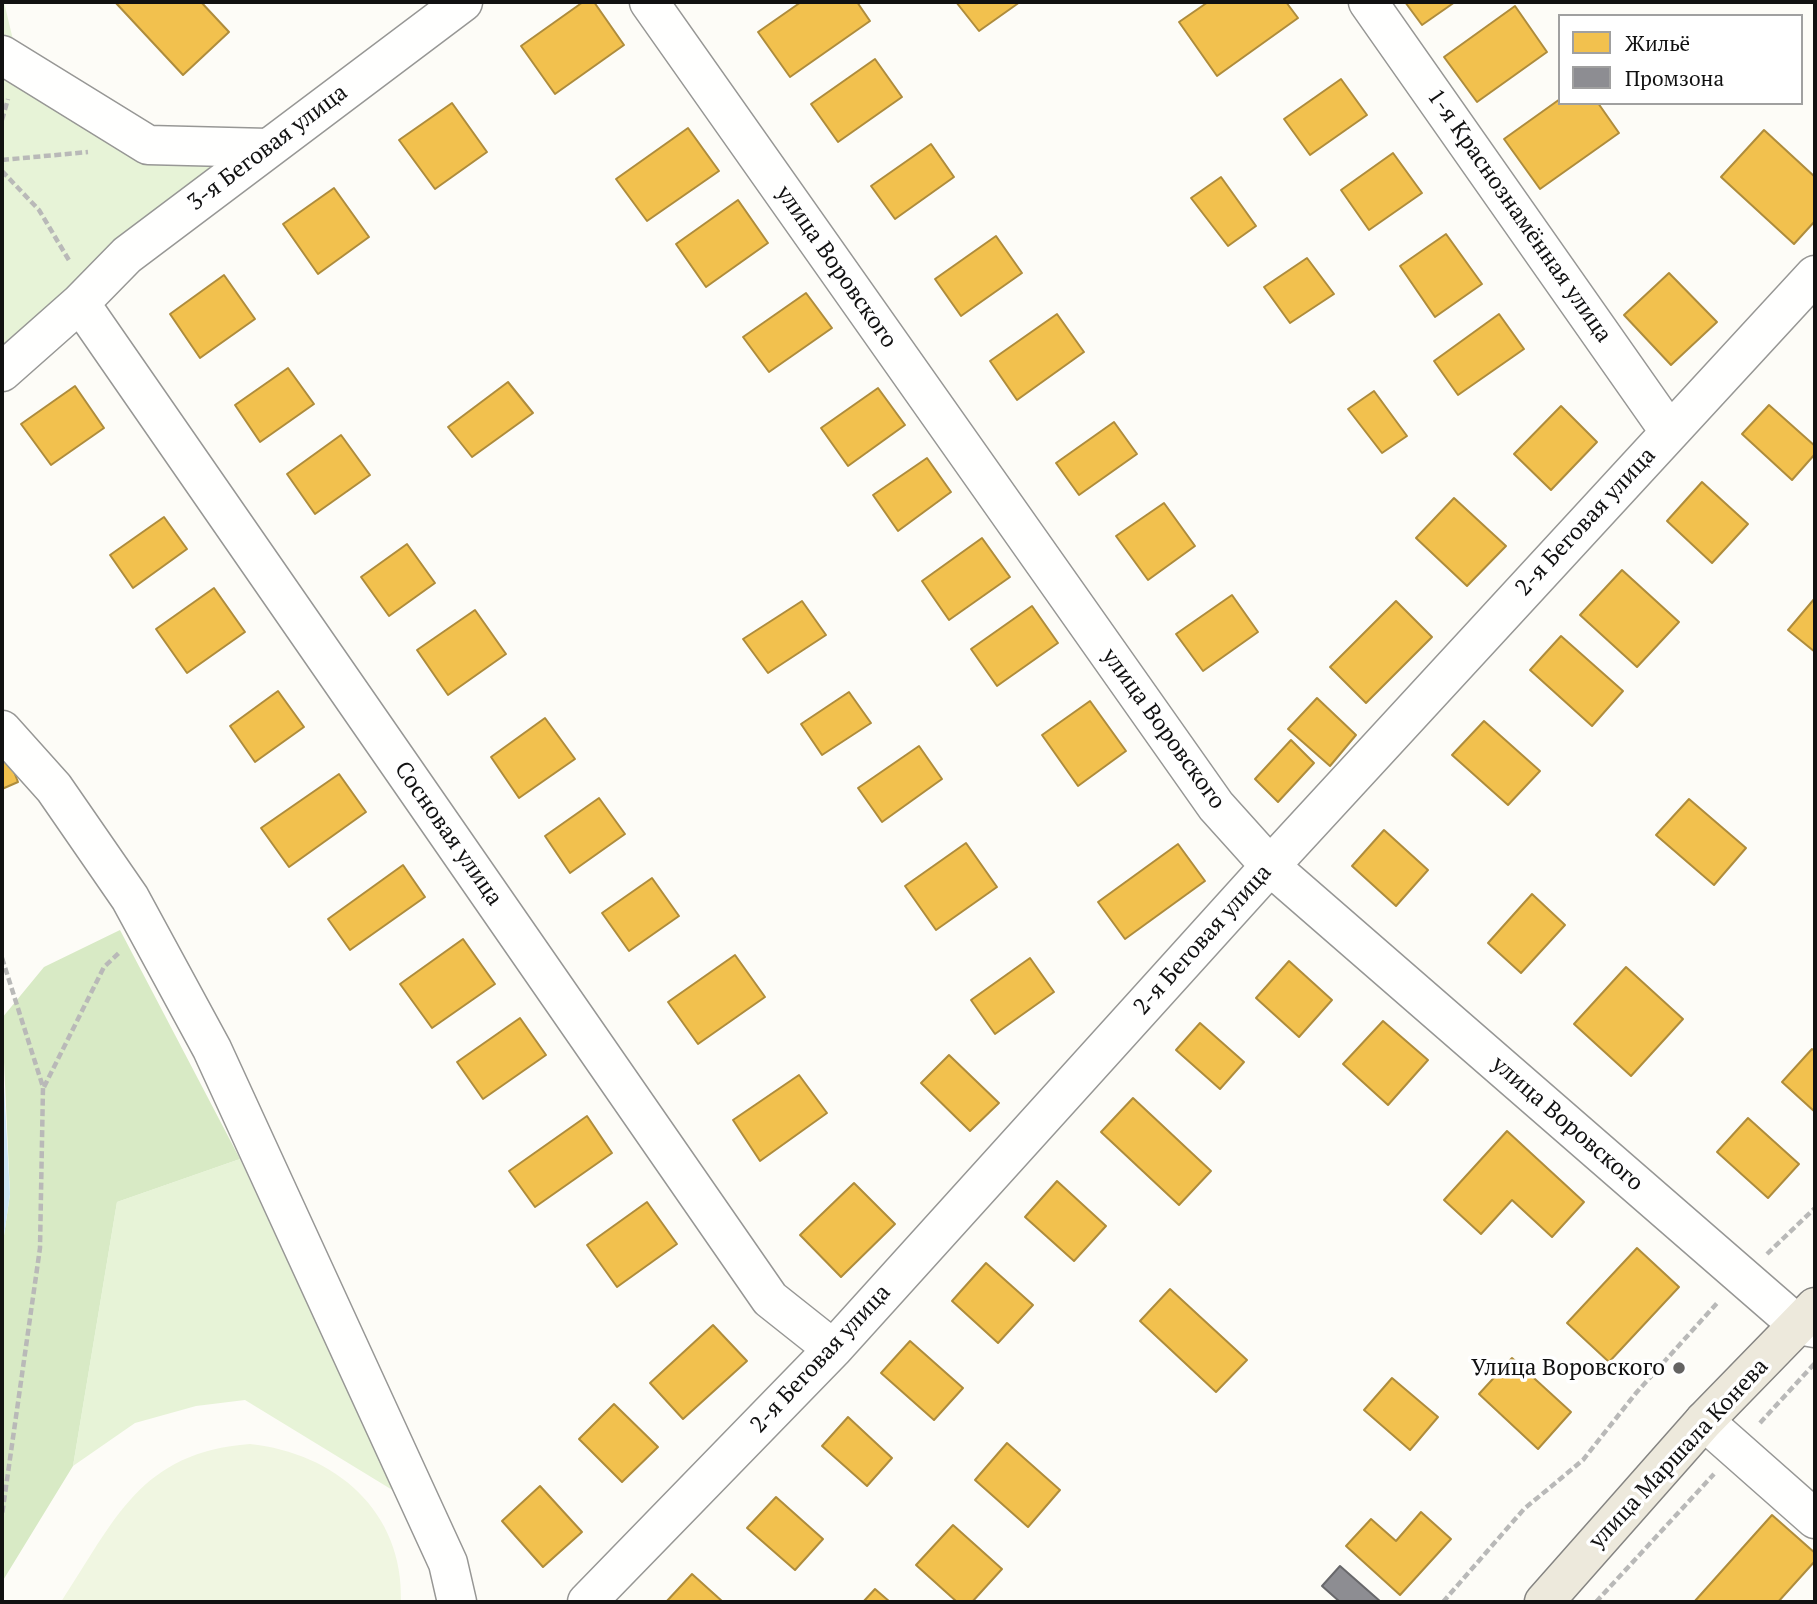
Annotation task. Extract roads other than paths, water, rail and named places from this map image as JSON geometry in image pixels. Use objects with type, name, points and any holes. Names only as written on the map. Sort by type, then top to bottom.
[{"type":"main road","name":"улица Маршала Конева","points":[[1544,1602],[1704,1421],[1809,1320]]},
{"type":"street","name":"3-я Беговая улица","points":[[2,372],[80,303],[127,255],[463,2]]},
{"type":"street","name":"улица Воровского","points":[[649,2],[1216,806],[1270,866],[1742,1277],[1809,1320]]},
{"type":"street","name":"1-я Краснознамённая улица","points":[[1368,2],[1669,431]]},
{"type":"street","points":[[2,55],[148,145],[268,148]]},
{"type":"street","name":"2-я Беговая улица","points":[[587,1602],[833,1349],[1270,866],[1815,275]]},
{"type":"street","name":"Сосновая улица","points":[[80,303],[770,1299],[833,1349]]},
{"type":"street","points":[[2,730],[54,788],[136,909],[212,1049],[448,1563],[457,1602]]},
{"type":"street","points":[[1704,1421],[1738,1448],[1815,1519]]},
{"type":"water","points":[[2,1050],[10,1194],[2,1249]]},
{"type":"place","name":"Улица Воровского","points":[[1679,1368]]}]
